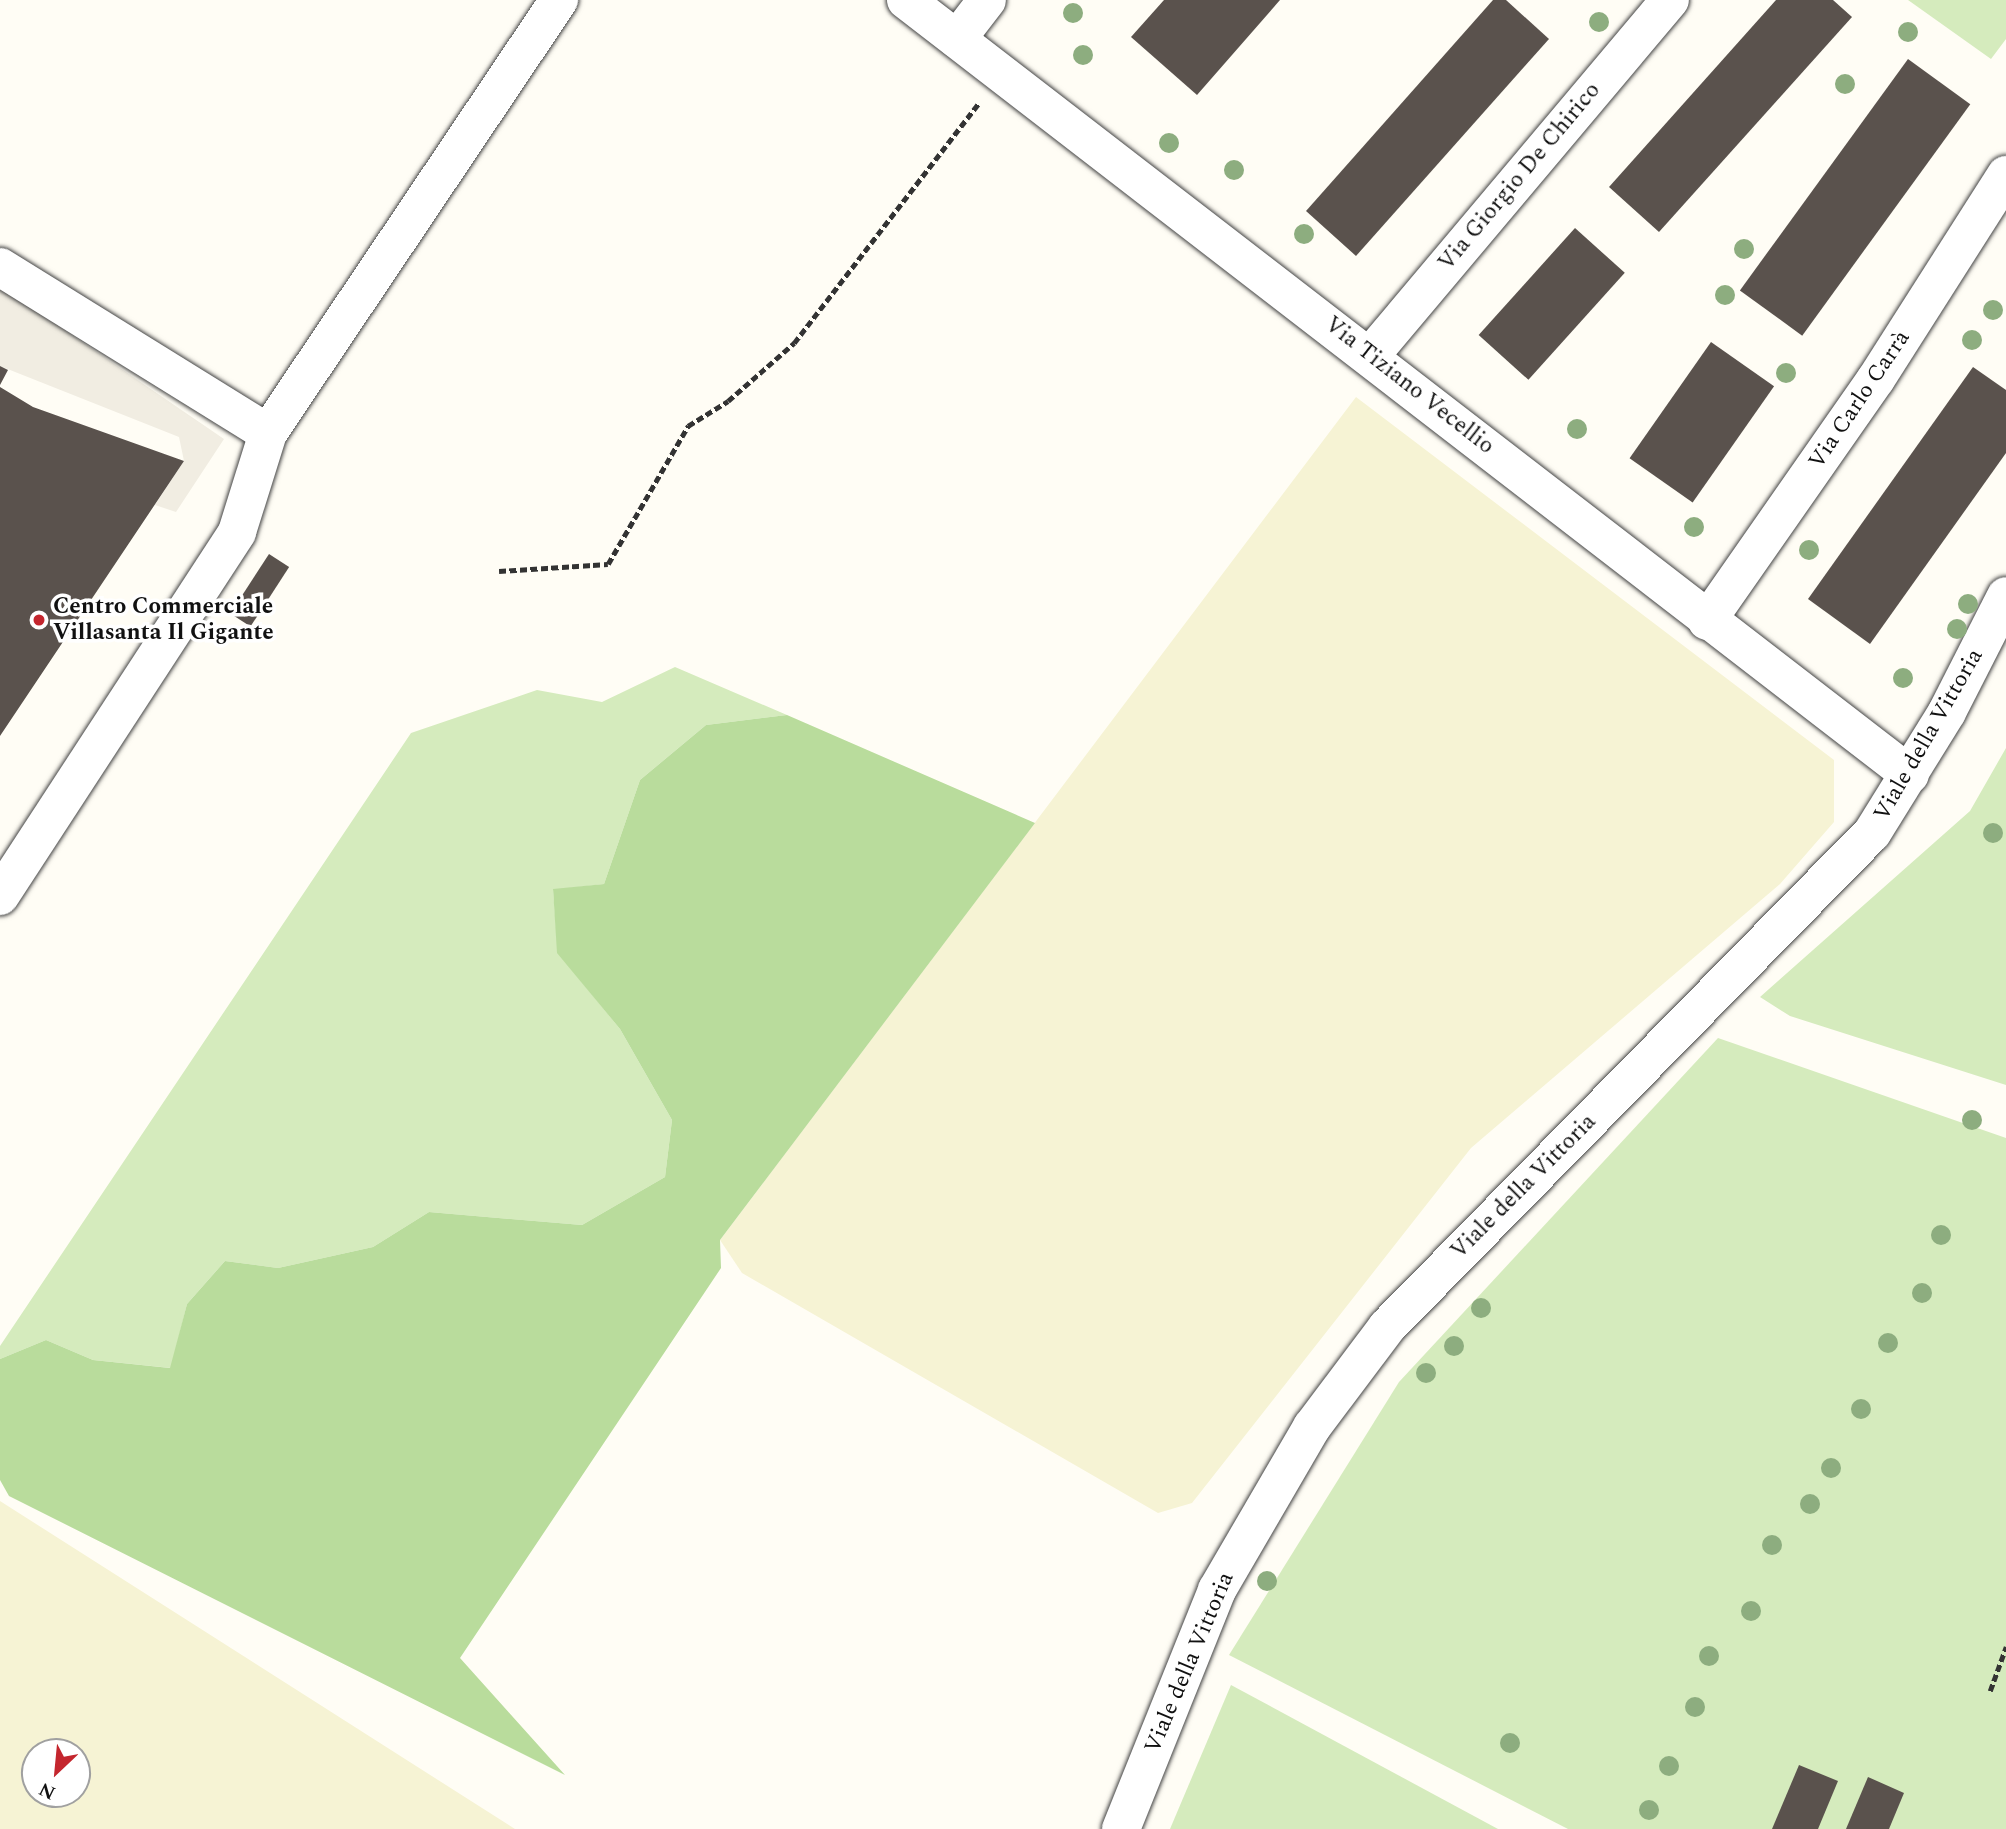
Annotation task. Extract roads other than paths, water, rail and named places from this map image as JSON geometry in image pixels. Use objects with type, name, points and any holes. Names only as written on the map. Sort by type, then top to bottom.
[{"type":"street","points":[[0,896],[237,532],[268,433],[559,0]]},
{"type":"street","name":"Via Tiziano Vecellio","points":[[906,0],[1371,355],[1707,621],[1910,775]]},
{"type":"street","points":[[957,39],[987,0]]},
{"type":"street","name":"Via Giorgio De Chirico","points":[[1371,355],[1670,0]]},
{"type":"street","name":"Via Carlo Carrà","points":[[1707,621],[1876,379],[2006,175]]},
{"type":"street","points":[[0,267],[268,433]]},
{"type":"street","name":"Viale della Vittoria","points":[[1121,1829],[1217,1590],[1312,1427],[1378,1338],[1872,833],[1910,775],[2006,596]]},
{"type":"place","name":"Centro Commerciale Villasanta Il Gigante","points":[[39,620]]}]
